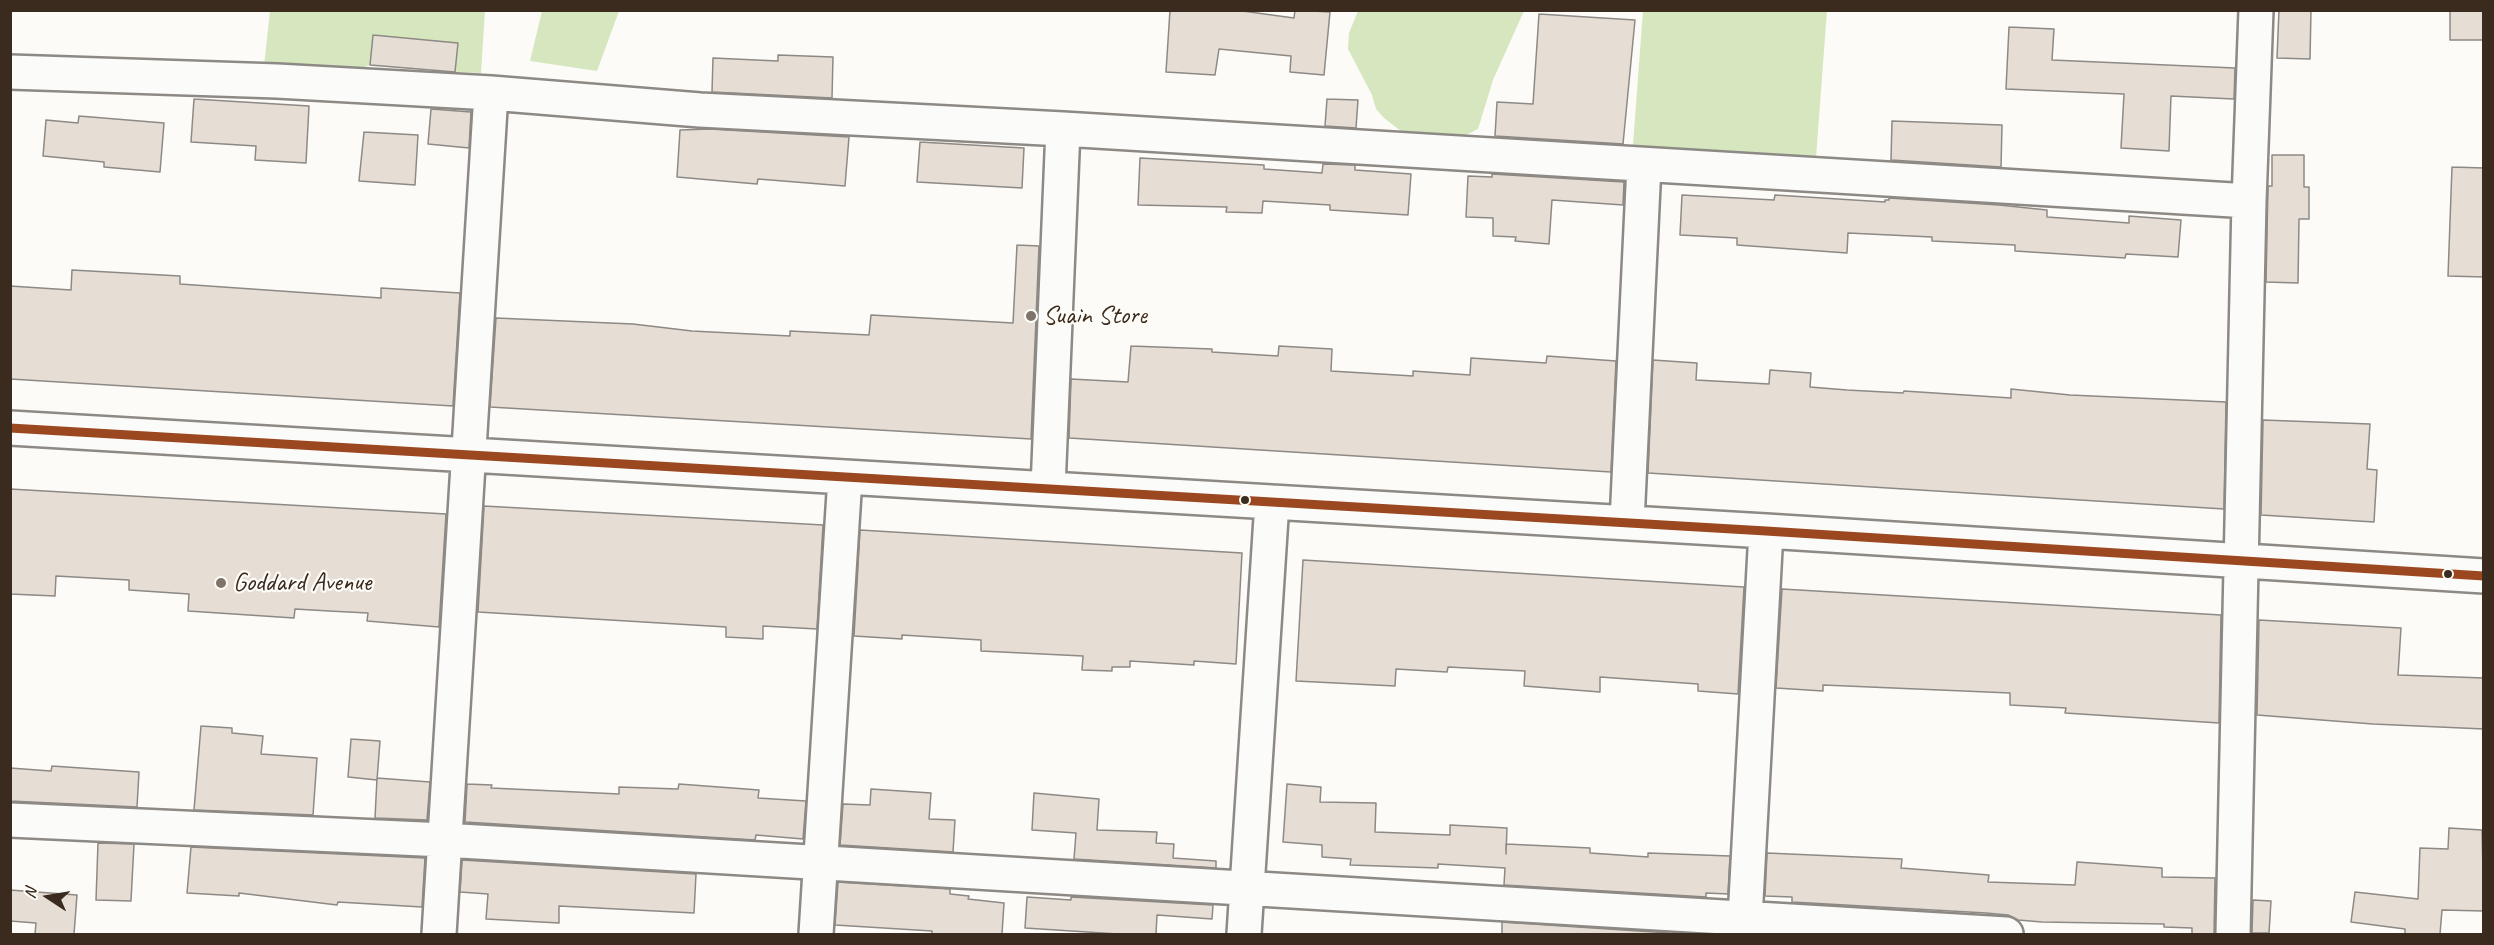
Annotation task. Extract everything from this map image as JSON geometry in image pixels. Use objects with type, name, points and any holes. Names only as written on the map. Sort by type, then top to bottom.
[{"type":"street","points":[[2233,934],[2249,201],[2256,10]]},
{"type":"street","points":[[10,72],[278,81],[491,93],[700,110],[1063,129],[2249,201]]},
{"type":"street","points":[[438,934],[491,93]]},
{"type":"street","points":[[1048,488],[1063,129]]},
{"type":"street","points":[[1627,522],[1644,165]]},
{"type":"street","points":[[10,428],[1627,522],[2484,576]]},
{"type":"street","points":[[816,934],[845,477]]},
{"type":"street","points":[[1244,934],[1272,502]]},
{"type":"street","points":[[1745,918],[1766,531]]},
{"type":"street","points":[[10,820],[444,840],[2006,934]]},
{"type":"green space","points":[[270,11],[485,11],[481,73],[455,72],[457,43],[374,36],[370,65],[349,73],[264,66]]},
{"type":"green space","points":[[542,11],[619,11],[597,71],[530,61]]},
{"type":"green space","points":[[1358,11],[1524,11],[1493,80],[1478,129],[1458,139],[1406,135],[1384,118],[1376,109],[1372,95],[1348,49],[1349,33]]},
{"type":"green space","points":[[1643,11],[1827,11],[1815,171],[1632,158]]},
{"type":"building","points":[[1170,10],[1235,10],[1294,18],[1295,10],[1330,12],[1324,75],[1290,72],[1291,56],[1219,49],[1215,75],[1166,72]]},
{"type":"building","points":[[2279,10],[2311,10],[2310,59],[2277,58]]},
{"type":"building","points":[[2450,10],[2484,10],[2484,40],[2450,40]]},
{"type":"building","points":[[1539,14],[1635,20],[1623,144],[1495,136],[1497,102],[1533,104]]},
{"type":"building","points":[[2009,27],[2054,29],[2052,60],[2235,68],[2234,99],[2171,96],[2169,151],[2121,148],[2124,94],[2006,89]]},
{"type":"building","points":[[373,35],[458,43],[455,72],[370,65]]},
{"type":"building","points":[[778,55],[833,57],[832,98],[712,92],[713,58],[778,61]]},
{"type":"building","points":[[194,99],[309,106],[306,163],[255,160],[256,146],[191,142]]},
{"type":"building","points":[[1327,99],[1358,100],[1356,128],[1325,126]]},
{"type":"building","points":[[431,109],[471,112],[469,148],[428,144]]},
{"type":"building","points":[[79,116],[164,123],[160,172],[104,167],[104,162],[43,156],[46,120],[78,123]]},
{"type":"building","points":[[1892,121],[2002,125],[2001,167],[1891,160]]},
{"type":"building","points":[[710,129],[849,137],[845,186],[758,179],[757,184],[677,177],[680,130]]},
{"type":"building","points":[[364,132],[418,135],[415,185],[359,181]]},
{"type":"building","points":[[920,142],[1024,148],[1022,188],[917,182]]},
{"type":"building","points":[[2272,155],[2304,155],[2304,187],[2309,187],[2309,219],[2299,219],[2298,283],[2266,282],[2268,186],[2272,186]]},
{"type":"building","points":[[1140,158],[1264,165],[1264,169],[1322,173],[1323,164],[1355,165],[1355,170],[1411,174],[1408,215],[1330,210],[1330,205],[1263,201],[1262,213],[1226,212],[1227,207],[1138,205]]},
{"type":"building","points":[[2452,167],[2484,168],[2484,277],[2448,276]]},
{"type":"building","points":[[1492,174],[1624,182],[1623,205],[1552,200],[1549,244],[1515,241],[1516,237],[1493,236],[1493,218],[1466,217],[1468,176],[1492,177]]},
{"type":"building","points":[[1682,195],[1774,200],[1775,195],[1885,202],[1889,198],[2047,210],[2047,217],[2129,223],[2129,216],[2181,220],[2178,257],[2126,254],[2125,258],[2015,251],[2015,245],[1932,241],[1932,237],[1848,233],[1847,253],[1737,245],[1737,238],[1680,235]]},
{"type":"building","points":[[1017,245],[1039,246],[1031,439],[490,407],[496,318],[633,324],[692,331],[790,336],[790,331],[869,335],[871,315],[1013,323]]},
{"type":"building","points":[[72,270],[180,276],[180,284],[381,298],[381,288],[460,293],[453,406],[10,379],[10,286],[71,290]]},
{"type":"building","points":[[1131,346],[1212,349],[1212,352],[1278,356],[1279,346],[1332,349],[1331,371],[1413,376],[1413,371],[1470,375],[1471,358],[1546,363],[1547,356],[1616,361],[1611,472],[1069,438],[1071,379],[1128,382]]},
{"type":"building","points":[[1653,360],[1697,363],[1696,380],[1769,384],[1770,370],[1811,373],[1810,387],[1847,390],[2011,398],[2011,389],[2070,395],[2226,402],[2224,509],[1648,473]]},
{"type":"building","points":[[2263,420],[2370,424],[2367,469],[2377,470],[2374,522],[2261,515]]},
{"type":"building","points":[[10,489],[446,514],[439,627],[367,621],[368,613],[295,609],[294,618],[188,611],[189,594],[129,590],[129,580],[56,576],[55,596],[10,594]]},
{"type":"building","points":[[484,506],[823,525],[817,629],[763,626],[763,639],[726,637],[726,627],[478,612]]},
{"type":"building","points":[[860,530],[1242,553],[1236,664],[1194,661],[1194,665],[1130,661],[1130,667],[1112,667],[1112,671],[1082,670],[1083,656],[981,651],[981,640],[902,635],[902,639],[854,636]]},
{"type":"building","points":[[1303,560],[1744,587],[1738,694],[1698,691],[1698,684],[1600,677],[1600,692],[1524,686],[1525,671],[1448,667],[1447,672],[1396,669],[1395,686],[1296,681]]},
{"type":"building","points":[[1782,589],[2221,615],[2219,723],[2065,713],[2066,708],[2010,705],[2010,693],[1823,685],[1823,691],[1776,688]]},
{"type":"building","points":[[2259,620],[2401,628],[2398,675],[2484,678],[2484,729],[2373,724],[2257,715]]},
{"type":"building","points":[[201,726],[232,728],[232,733],[263,736],[261,754],[317,758],[313,815],[194,810]]},
{"type":"building","points":[[351,739],[380,741],[377,780],[348,777]]},
{"type":"building","points":[[52,766],[139,772],[137,807],[10,801],[10,768],[51,771]]},
{"type":"building","points":[[377,778],[430,782],[427,820],[375,818]]},
{"type":"building","points":[[467,784],[492,785],[491,788],[619,794],[619,787],[678,789],[679,784],[759,790],[758,798],[806,801],[803,839],[756,835],[755,840],[465,822]]},
{"type":"building","points":[[1287,784],[1321,787],[1320,802],[1376,803],[1375,832],[1450,835],[1450,825],[1507,828],[1506,844],[1590,848],[1590,853],[1648,857],[1648,853],[1730,856],[1728,894],[1706,893],[1706,897],[1504,885],[1505,868],[1438,864],[1438,868],[1350,865],[1351,859],[1322,857],[1322,845],[1283,842]]},
{"type":"building","points":[[871,789],[931,793],[929,819],[955,820],[953,852],[840,845],[843,804],[870,805]]},
{"type":"building","points":[[1034,793],[1099,799],[1097,830],[1157,832],[1156,843],[1174,844],[1173,858],[1216,861],[1216,868],[1074,859],[1076,833],[1032,830]]},
{"type":"building","points":[[2449,828],[2482,830],[2484,911],[2442,910],[2440,934],[2405,934],[2405,929],[2351,922],[2355,892],[2418,899],[2420,848],[2448,849]]},
{"type":"building","points":[[98,843],[134,844],[131,901],[96,900]]},
{"type":"building","points":[[191,847],[425,858],[422,907],[338,902],[337,905],[239,893],[239,896],[187,893]]},
{"type":"building","points":[[1767,853],[1902,859],[1901,868],[1989,875],[1988,882],[2075,885],[2077,862],[2162,868],[2162,877],[2215,878],[2214,934],[2192,934],[2192,928],[2164,927],[2164,924],[2042,922],[2018,920],[2008,915],[1986,913],[1792,902],[1792,897],[1765,896]]},
{"type":"building","points":[[462,860],[696,874],[694,913],[559,906],[559,923],[486,919],[488,894],[460,892]]},
{"type":"building","points":[[838,882],[950,889],[950,894],[969,896],[968,899],[1004,903],[1002,934],[932,934],[932,931],[835,925]]},
{"type":"building","points":[[10,890],[77,895],[74,934],[35,934],[36,923],[10,921]]},
{"type":"building","points":[[1027,897],[1071,900],[1071,897],[1213,905],[1212,919],[1157,915],[1156,934],[1025,928]]},
{"type":"building","points":[[2253,900],[2271,901],[2269,933],[2252,933]]},
{"type":"building","points":[[1502,922],[1669,933],[1669,934],[1502,934]]},
{"type":"transit line","points":[[10,428],[1766,531],[2484,576]]},
{"type":"place","name":"Suain Store","points":[[1031,316]]},
{"type":"place","name":"Goddard Avenue","points":[[221,583]]}]
